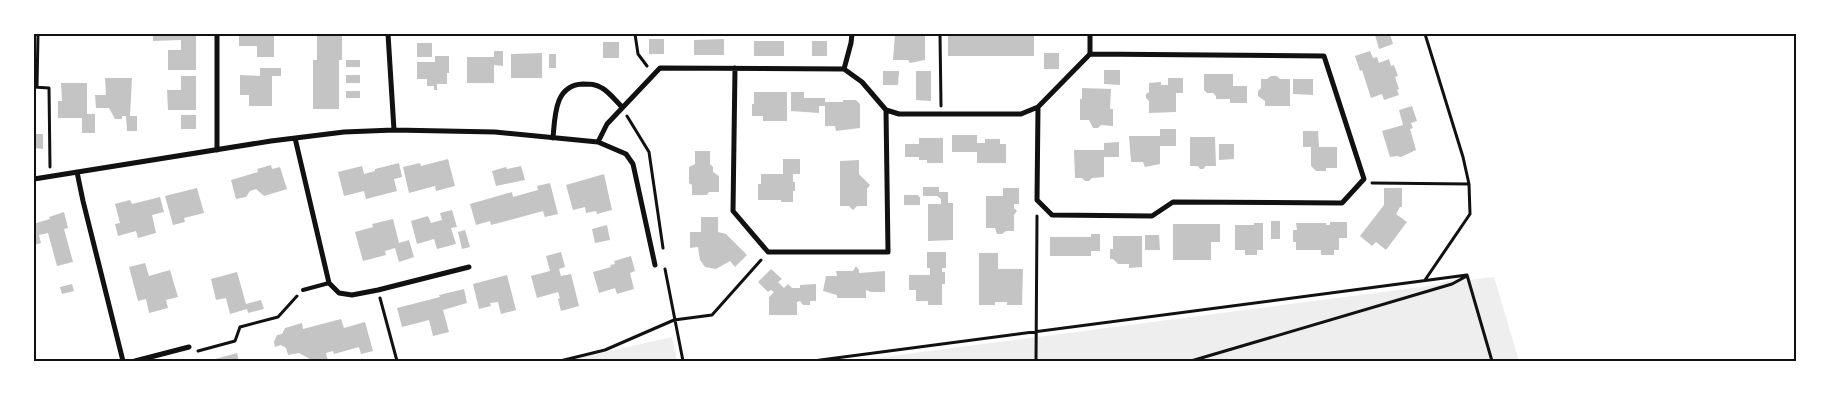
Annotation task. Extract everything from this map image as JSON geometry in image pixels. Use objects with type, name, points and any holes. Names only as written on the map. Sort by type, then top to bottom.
[{"type":"street","points":[[217,34],[217,150]]},
{"type":"street","points":[[388,34],[394,130]]},
{"type":"street","points":[[844,69],[852,34]]},
{"type":"street","points":[[598,142],[607,124],[660,68],[844,69],[862,82],[886,110],[899,114],[1021,114],[1038,107],[1090,54],[1090,34]]},
{"type":"street","points":[[1038,107],[1037,200],[1052,215],[1152,216],[1173,202],[1342,203],[1364,179],[1324,56],[1090,54]]},
{"type":"street","points":[[735,68],[733,210],[768,252],[888,252],[886,110]]},
{"type":"street","points":[[554,138],[555,111],[562,94],[576,84],[592,84],[603,88],[622,107]]},
{"type":"street","points":[[34,178],[344,132],[394,130],[495,132],[598,142],[626,154],[633,164],[655,265]]},
{"type":"street","points":[[296,138],[329,283],[339,293],[352,295],[378,290],[469,267]]},
{"type":"street","points":[[77,172],[123,361]]},
{"type":"street","points":[[135,361],[189,347]]},
{"type":"lane","points":[[304,290],[329,283]]},
{"type":"path","points":[[38,34],[35,87],[49,88],[50,176]]},
{"type":"path","points":[[635,34],[638,54],[653,75]]},
{"type":"path","points":[[940,34],[941,114]]},
{"type":"path","points":[[1425,280],[1470,214],[1469,184],[1426,34]]},
{"type":"path","points":[[622,107],[649,152],[663,240],[664,265],[683,361]]},
{"type":"path","points":[[1364,179],[1374,183],[1469,184]]},
{"type":"path","points":[[1036,361],[1037,200]]},
{"type":"path","points":[[560,361],[605,350],[674,320],[712,315],[768,252]]},
{"type":"path","points":[[655,265],[664,265]]},
{"type":"path","points":[[813,361],[1467,275]]},
{"type":"path","points":[[1191,361],[1452,284],[1467,275]]},
{"type":"path","points":[[1467,275],[1492,361]]},
{"type":"path","points":[[189,347],[197,352],[235,341],[240,326],[278,317],[304,290]]},
{"type":"path","points":[[378,290],[397,361]]},
{"type":"shaded area","points":[[1467,275],[1469,280],[1494,277],[1519,361],[853,361],[1436,285]]},
{"type":"shaded area","points":[[672,337],[677,361],[565,361]]},
{"type":"building","points":[[153,34],[199,34],[199,36],[196,36],[196,70],[168,70],[168,50],[181,50],[181,40],[153,41]]},
{"type":"building","points":[[239,34],[274,34],[274,57],[257,57],[257,46],[239,46]]},
{"type":"building","points":[[317,34],[342,34],[342,60],[339,60],[339,109],[313,109],[313,60],[317,60]]},
{"type":"building","points":[[895,34],[925,34],[925,60],[910,63],[908,60],[893,60]]},
{"type":"building","points":[[948,34],[1034,34],[1034,56],[948,56]]},
{"type":"building","points":[[1390,34],[1393,44],[1379,49],[1375,35]]},
{"type":"building","points":[[649,39],[664,39],[664,54],[649,54]]},
{"type":"building","points":[[724,39],[724,55],[694,55],[694,40]]},
{"type":"building","points":[[754,41],[784,41],[784,56],[754,56]]},
{"type":"building","points":[[812,41],[827,41],[827,56],[812,56]]},
{"type":"building","points":[[603,42],[619,42],[619,58],[603,58]]},
{"type":"building","points":[[417,43],[432,43],[432,57],[417,57]]},
{"type":"building","points":[[494,51],[503,51],[503,66],[494,65],[494,83],[467,83],[467,57],[494,57]]},
{"type":"building","points":[[1370,51],[1373,58],[1377,57],[1379,63],[1389,59],[1391,66],[1394,65],[1398,76],[1395,77],[1399,95],[1384,100],[1382,94],[1371,98],[1362,70],[1360,71],[1355,56]]},
{"type":"building","points":[[542,53],[542,78],[511,78],[511,54]]},
{"type":"building","points":[[1044,53],[1059,53],[1059,69],[1044,69]]},
{"type":"building","points":[[549,54],[556,54],[556,68],[549,68]]},
{"type":"building","points":[[435,56],[449,56],[447,84],[437,84],[437,90],[434,90],[434,86],[427,86],[427,79],[417,79],[417,62],[435,62]]},
{"type":"building","points":[[346,60],[360,60],[360,67],[346,67]]},
{"type":"building","points":[[260,68],[281,68],[281,76],[272,76],[272,106],[249,106],[249,95],[240,95],[240,75],[260,76]]},
{"type":"building","points":[[1104,70],[1120,70],[1120,85],[1104,84]]},
{"type":"building","points":[[883,71],[899,71],[898,85],[883,85]]},
{"type":"building","points":[[916,71],[931,71],[931,101],[916,100]]},
{"type":"building","points":[[1204,74],[1233,74],[1233,86],[1247,86],[1247,103],[1230,103],[1230,99],[1216,99],[1213,93],[1207,93],[1204,90]]},
{"type":"building","points":[[346,75],[360,75],[360,83],[346,83]]},
{"type":"building","points":[[181,76],[196,76],[196,110],[168,110],[167,90],[181,90]]},
{"type":"building","points":[[1271,76],[1277,76],[1280,79],[1290,79],[1290,106],[1265,106],[1265,101],[1258,96],[1258,91],[1261,88],[1261,79],[1267,79]]},
{"type":"building","points":[[105,78],[132,78],[130,116],[137,116],[137,131],[127,131],[126,116],[122,116],[122,119],[115,119],[109,108],[96,108],[95,95],[106,95]]},
{"type":"building","points":[[1168,78],[1183,78],[1183,93],[1176,93],[1176,112],[1149,113],[1149,101],[1146,98],[1146,94],[1149,92],[1149,83],[1161,82],[1161,85],[1168,85]]},
{"type":"building","points":[[1293,79],[1313,79],[1313,95],[1293,94]]},
{"type":"building","points":[[61,83],[87,83],[87,114],[95,114],[95,133],[82,133],[82,118],[58,118],[58,101],[62,101]]},
{"type":"building","points":[[1082,88],[1111,89],[1110,109],[1113,109],[1113,126],[1101,125],[1098,128],[1093,128],[1089,120],[1080,120]]},
{"type":"building","points":[[346,91],[360,91],[360,98],[346,98]]},
{"type":"building","points":[[754,92],[787,92],[787,121],[763,121],[763,116],[752,116]]},
{"type":"building","points":[[791,92],[804,92],[804,98],[825,98],[825,102],[856,100],[860,104],[860,128],[836,131],[835,126],[825,126],[825,106],[819,106],[819,113],[791,111]]},
{"type":"building","points":[[1412,106],[1417,121],[1411,123],[1413,128],[1410,129],[1416,150],[1401,157],[1390,157],[1382,131],[1403,125],[1399,110]]},
{"type":"building","points":[[181,115],[196,115],[196,129],[181,129]]},
{"type":"building","points":[[1160,129],[1176,129],[1176,146],[1160,146],[1160,164],[1145,167],[1143,162],[1131,162],[1129,136],[1160,136]]},
{"type":"building","points":[[1303,131],[1318,131],[1319,147],[1337,147],[1337,168],[1326,168],[1326,171],[1316,171],[1311,166],[1311,147],[1303,147]]},
{"type":"building","points":[[34,134],[43,134],[43,149],[34,148]]},
{"type":"building","points":[[952,135],[977,135],[977,143],[985,143],[985,139],[1000,139],[1000,144],[1006,144],[1006,163],[977,163],[977,152],[952,152]]},
{"type":"building","points":[[1190,137],[1215,137],[1216,166],[1206,166],[1200,169],[1198,166],[1190,166]]},
{"type":"building","points":[[919,138],[943,138],[943,163],[927,163],[927,160],[919,160],[919,157],[905,157],[905,144],[919,144]]},
{"type":"building","points":[[1119,142],[1119,157],[1104,157],[1104,177],[1092,178],[1089,181],[1075,178],[1074,150],[1104,150],[1104,143]]},
{"type":"building","points":[[1219,144],[1234,144],[1234,159],[1219,160]]},
{"type":"building","points":[[695,151],[710,151],[710,164],[713,167],[713,172],[719,176],[719,192],[709,192],[707,195],[692,195],[692,185],[689,183],[689,167],[695,164]]},
{"type":"building","points":[[448,159],[455,186],[436,191],[435,186],[409,193],[403,167],[420,163],[421,166]]},
{"type":"building","points":[[783,159],[800,159],[800,174],[793,174],[795,191],[793,191],[793,202],[758,200],[758,184],[761,184],[761,174],[783,174]]},
{"type":"building","points":[[859,160],[859,174],[870,185],[867,189],[867,206],[857,206],[853,210],[849,206],[840,206],[840,161]]},
{"type":"building","points":[[399,163],[402,177],[394,179],[397,191],[366,199],[364,191],[344,196],[338,172],[362,166],[364,174]]},
{"type":"building","points":[[271,165],[272,169],[280,167],[287,189],[264,196],[256,189],[250,191],[246,197],[236,199],[231,180],[258,172],[257,169]]},
{"type":"building","points":[[521,166],[525,180],[496,186],[492,171],[506,167],[507,169]]},
{"type":"building","points":[[604,174],[612,210],[597,214],[596,211],[586,213],[585,207],[573,210],[566,185]]},
{"type":"building","points":[[550,183],[558,214],[545,217],[543,211],[491,225],[490,221],[476,225],[470,204],[512,192],[513,197],[538,190],[537,186]]},
{"type":"building","points":[[923,187],[939,187],[939,192],[948,192],[948,203],[953,203],[953,240],[928,241],[928,204],[941,204],[941,199],[937,196],[923,196]]},
{"type":"building","points":[[197,188],[204,213],[184,218],[185,222],[173,225],[165,196]]},
{"type":"building","points":[[1003,188],[1019,188],[1019,204],[1014,204],[1014,208],[1017,211],[1014,215],[1014,231],[997,234],[995,228],[986,228],[986,196],[1003,196]]},
{"type":"building","points":[[1384,188],[1402,188],[1402,207],[1400,207],[1396,214],[1407,222],[1386,250],[1376,242],[1372,246],[1360,236],[1384,205]]},
{"type":"building","points":[[904,195],[918,195],[920,205],[904,205]]},
{"type":"building","points":[[160,197],[164,212],[152,215],[156,233],[138,238],[136,231],[118,236],[115,224],[120,223],[115,204],[130,200],[132,204]]},
{"type":"building","points":[[452,210],[457,227],[451,228],[456,244],[437,249],[434,239],[417,244],[411,221],[428,216],[431,223],[442,220],[440,213]]},
{"type":"building","points":[[64,212],[68,228],[64,229],[73,262],[57,266],[48,233],[39,235],[41,243],[34,245],[34,221],[36,223],[50,219],[49,217]]},
{"type":"building","points":[[701,217],[718,217],[718,232],[726,234],[747,255],[735,267],[730,261],[716,269],[705,267],[700,260],[698,247],[690,248],[690,232],[701,232]]},
{"type":"building","points":[[393,219],[399,243],[409,240],[414,257],[399,262],[395,248],[385,251],[386,255],[363,261],[355,232],[373,227],[372,224]]},
{"type":"building","points":[[1271,221],[1280,221],[1280,239],[1271,239]]},
{"type":"building","points":[[1330,222],[1347,222],[1347,238],[1339,238],[1339,250],[1334,250],[1334,255],[1321,255],[1321,250],[1296,250],[1296,242],[1293,242],[1293,230],[1297,230],[1296,223],[1326,223],[1326,225],[1330,225]]},
{"type":"building","points":[[1254,223],[1263,223],[1263,250],[1257,250],[1257,255],[1245,255],[1245,250],[1235,250],[1235,225],[1254,225]]},
{"type":"building","points":[[1173,224],[1220,224],[1220,242],[1211,242],[1211,260],[1173,260]]},
{"type":"building","points":[[607,225],[610,240],[595,243],[592,229]]},
{"type":"building","points":[[465,230],[470,247],[462,249],[458,232]]},
{"type":"building","points":[[1091,234],[1100,234],[1100,251],[1091,251],[1091,256],[1050,256],[1050,237],[1091,237]]},
{"type":"building","points":[[1145,235],[1159,235],[1160,250],[1145,250]]},
{"type":"building","points":[[1113,236],[1142,236],[1142,267],[1129,268],[1129,264],[1118,264],[1113,259],[1110,259],[1110,249],[1113,249]]},
{"type":"building","points":[[561,252],[565,267],[559,269],[561,276],[571,274],[579,306],[561,311],[558,292],[537,298],[531,276],[550,271],[546,256]]},
{"type":"building","points":[[927,252],[946,252],[946,268],[942,268],[942,272],[945,272],[945,284],[942,284],[942,305],[928,305],[928,301],[916,301],[916,290],[909,290],[909,275],[930,275],[930,268],[927,268]]},
{"type":"building","points":[[979,253],[998,253],[998,269],[1023,269],[1022,305],[1007,305],[1007,302],[995,302],[995,305],[979,305]]},
{"type":"building","points":[[631,256],[635,271],[630,273],[634,289],[617,294],[615,288],[599,293],[593,272],[611,267],[610,265],[615,264],[614,261]]},
{"type":"building","points":[[145,263],[149,276],[170,270],[178,297],[166,300],[168,308],[149,313],[146,299],[138,301],[129,267]]},
{"type":"building","points":[[856,266],[859,273],[885,271],[885,292],[866,290],[866,298],[837,298],[837,295],[823,291],[826,276],[837,276],[836,271],[853,271]]},
{"type":"building","points":[[771,269],[782,279],[778,282],[784,288],[788,284],[792,288],[800,288],[800,285],[816,284],[816,301],[810,301],[810,305],[803,305],[800,301],[797,302],[797,315],[769,315],[769,297],[774,292],[771,290],[768,292],[758,282]]},
{"type":"building","points":[[237,272],[246,304],[261,300],[264,309],[248,313],[247,309],[230,314],[226,298],[216,300],[211,279]]},
{"type":"building","points":[[507,275],[516,310],[501,314],[498,302],[490,303],[491,306],[479,309],[473,284]]},
{"type":"building","points":[[72,284],[74,291],[62,294],[60,287]]},
{"type":"building","points":[[464,289],[467,303],[443,310],[449,332],[433,336],[429,320],[402,327],[397,308]]},
{"type":"building","points":[[341,319],[344,328],[365,322],[373,351],[361,354],[359,347],[334,354],[333,351],[326,353],[328,361],[311,361],[299,353],[288,355],[286,348],[281,345],[275,347],[274,342],[277,335],[282,334],[285,328],[302,323],[303,329]]},
{"type":"building","points":[[237,353],[239,361],[208,361]]}]
